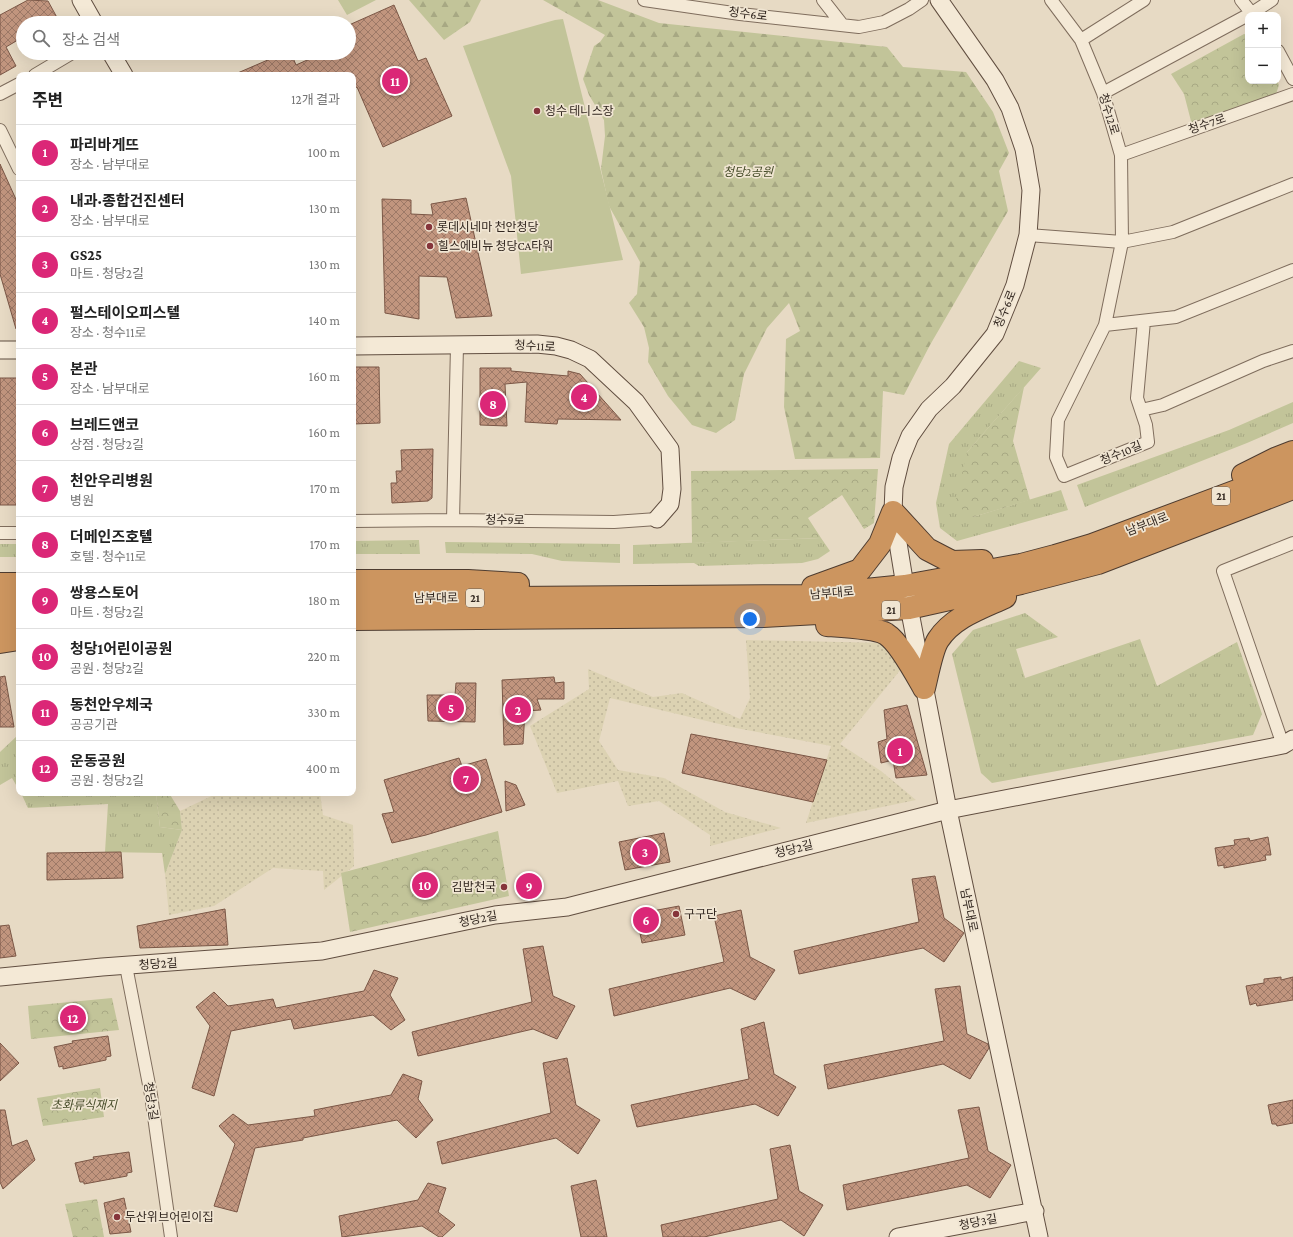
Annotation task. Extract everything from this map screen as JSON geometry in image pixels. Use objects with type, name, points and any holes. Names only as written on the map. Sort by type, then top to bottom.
[{"type":"highway","points":[[1150,523],[1275,459],[1293,452]]},
{"type":"highway","name":"남부대로","points":[[356,599],[596,607],[760,606],[909,608],[1058,564],[1092,545],[1293,470]]},
{"type":"highway","name":"남부대로","points":[[760,606],[807,596],[905,586],[1021,565],[1098,563],[1293,488]]},
{"type":"highway","points":[[1174,534],[1293,500]]},
{"type":"highway","points":[[760,606],[860,570],[880,544],[894,512],[927,549],[952,562],[1058,564]]},
{"type":"highway","points":[[924,688],[937,641],[951,624],[1058,564]]},
{"type":"highway","points":[[356,581],[468,581],[531,585],[596,607]]},
{"type":"highway","points":[[0,584],[16,584]]},
{"type":"highway","points":[[0,604],[16,604]]},
{"type":"highway","points":[[760,606],[807,625],[850,626],[886,633],[900,649],[924,688]]},
{"type":"highway","points":[[356,631],[467,630],[518,627],[596,607]]},
{"type":"highway","name":"남부대로","points":[[356,619],[596,607]]},
{"type":"highway","points":[[0,622],[16,622]]},
{"type":"highway","points":[[0,634],[16,634]]},
{"type":"highway","points":[[0,642],[16,639]]},
{"type":"street","points":[[81,0],[90,16]]},
{"type":"street","points":[[823,0],[841,24]]},
{"type":"street","name":"청수6로","points":[[652,1],[740,14],[859,27],[884,22],[909,9],[922,0]]},
{"type":"street","name":"청수6로","points":[[909,608],[894,512],[894,487],[901,458],[910,436],[929,409],[953,386],[995,334],[1015,285],[1028,235],[1032,190],[1024,149],[1010,108],[995,80],[939,0]]},
{"type":"street","name":"청수12로","points":[[1051,0],[1081,40],[1103,93],[1121,154],[1122,242]]},
{"type":"street","points":[[1081,40],[1144,0]]},
{"type":"street","points":[[1241,0],[1248,12]]},
{"type":"street","points":[[1254,12],[1272,0]]},
{"type":"street","points":[[1103,93],[1245,18]]},
{"type":"street","points":[[1281,57],[1293,79]]},
{"type":"street","points":[[40,72],[60,60]]},
{"type":"street","points":[[115,60],[122,72]]},
{"type":"street","points":[[0,94],[16,86]]},
{"type":"street","name":"청수7로","points":[[1121,154],[1293,94]]},
{"type":"street","points":[[0,130],[16,163]]},
{"type":"street","points":[[1028,235],[1122,242],[1173,232],[1293,184]]},
{"type":"street","name":"청수10길","points":[[1122,242],[1105,325],[1058,420],[1056,457],[1064,476],[1148,442],[1141,410]]},
{"type":"street","points":[[1105,325],[1176,317],[1293,270]]},
{"type":"street","points":[[1144,321],[1137,398],[1141,410],[1163,405],[1263,361],[1293,351]]},
{"type":"street","name":"청수11로","points":[[356,346],[537,344],[556,346],[571,350],[590,359],[636,402],[670,449],[672,489],[670,504],[657,519]]},
{"type":"street","points":[[454,520],[457,346]]},
{"type":"street","points":[[0,350],[16,350]]},
{"type":"street","name":"청수9로","points":[[356,521],[454,520],[614,522],[657,519]]},
{"type":"street","points":[[0,534],[16,533]]},
{"type":"street","points":[[1288,742],[1223,571],[1293,543]]},
{"type":"street","name":"남부대로","points":[[909,608],[948,810],[1035,1211],[1039,1237]]},
{"type":"street","name":"청당2길","points":[[0,977],[322,951],[495,915],[567,907],[948,810],[1288,742]]},
{"type":"street","name":"청당3길","points":[[126,966],[151,1095],[171,1237]]},
{"type":"street","name":"청당3길","points":[[898,1237],[1035,1211]]},
{"type":"shaded area","points":[[746,640],[886,643],[902,668],[840,744],[881,771],[916,800],[806,823],[831,746],[736,728],[610,698],[599,741],[618,770],[664,778],[725,812],[781,828],[710,846],[710,835],[659,801],[628,806],[618,781],[557,793],[530,726],[589,689],[588,669],[653,697],[682,693],[740,719],[750,698]]},
{"type":"shaded area","points":[[212,796],[320,796],[323,815],[353,825],[354,866],[324,890],[323,871],[273,868],[214,906],[169,915],[165,874],[182,830],[180,811]]},
{"type":"green space","points":[[338,0],[376,0],[347,15]]},
{"type":"green space","points":[[409,0],[481,0],[470,22],[444,40]]},
{"type":"green space","name":"청당2공원","points":[[543,0],[598,0],[659,23],[887,47],[903,67],[966,72],[993,112],[1009,153],[999,171],[1008,211],[930,345],[904,395],[883,391],[880,458],[795,459],[784,407],[786,339],[800,331],[789,303],[767,328],[744,374],[735,420],[716,433],[692,425],[668,396],[648,362],[649,348],[644,327],[629,303],[637,294],[640,262],[609,206],[601,169],[605,136],[604,120],[589,95],[583,79],[594,46],[600,42],[605,35]]},
{"type":"green space","name":"청수 테니스장","points":[[563,19],[623,260],[521,274],[511,176],[463,46]]},
{"type":"green space","points":[[1244,34],[1245,84],[1279,85],[1276,94],[1192,125],[1184,94],[1171,74]]},
{"type":"green space","points":[[1019,361],[1041,368],[967,452],[973,517],[1061,490],[1068,510],[957,541],[940,528],[936,503],[949,444]]},
{"type":"green space","points":[[1024,387],[1013,441],[1030,500],[973,517],[955,504],[967,452]]},
{"type":"green space","points":[[1293,402],[1293,423],[1247,443],[1085,507],[1077,485],[1229,430]]},
{"type":"green space","points":[[878,469],[874,523],[864,529],[842,495],[808,518],[821,538],[692,543],[691,471]]},
{"type":"green space","points":[[821,538],[830,551],[818,559],[802,563],[699,566],[694,563],[633,564],[633,545]]},
{"type":"green space","points":[[419,540],[420,554],[356,554],[356,541]]},
{"type":"green space","points":[[445,542],[620,544],[620,563],[562,561],[532,554],[446,553]]},
{"type":"green space","points":[[0,544],[16,544],[16,557],[0,557]]},
{"type":"green space","points":[[1025,613],[1058,637],[1016,649],[1025,678],[1140,639],[1157,686],[1237,642],[1262,714],[1253,735],[992,783],[981,773],[952,654],[973,630]]},
{"type":"green space","points":[[16,737],[16,785],[12,778],[0,785],[0,752]]},
{"type":"green space","points":[[22,796],[156,796],[160,827],[182,830],[165,874],[162,853],[105,852],[108,804],[28,808]]},
{"type":"green space","points":[[156,796],[171,796],[180,811],[182,830],[160,827]]},
{"type":"green space","points":[[498,831],[509,896],[350,932],[341,873]]},
{"type":"green space","points":[[112,998],[119,1030],[31,1039],[28,1006]]},
{"type":"green space","name":"초화류식재지","points":[[100,1088],[104,1117],[43,1126],[37,1098]]},
{"type":"green space","points":[[97,1199],[104,1237],[73,1237],[65,1204]]},
{"type":"building","points":[[28,0],[48,1],[56,16],[16,16],[16,41],[6,47],[16,66],[0,75],[0,15]]},
{"type":"building","points":[[394,5],[418,61],[426,58],[452,116],[383,147],[356,88],[356,72],[240,72],[268,60],[294,60],[296,65],[307,60],[356,60],[356,22]]},
{"type":"building","points":[[0,164],[16,199],[16,329],[0,274]]},
{"type":"building","name":"힐스에비뉴 청당CA타워","points":[[466,198],[492,316],[456,318],[447,277],[419,276],[419,319],[385,313],[382,199],[411,200],[411,214],[433,215],[431,204]]},
{"type":"building","points":[[356,367],[379,367],[380,423],[356,424]]},
{"type":"building","points":[[480,368],[511,368],[511,371],[568,376],[568,371],[580,374],[621,420],[558,419],[557,424],[525,422],[527,382],[505,384],[507,426],[480,425]]},
{"type":"building","points":[[0,378],[16,378],[16,505],[0,505]]},
{"type":"building","points":[[433,449],[432,498],[428,501],[392,503],[391,483],[397,483],[396,471],[402,471],[401,450]]},
{"type":"building","points":[[5,676],[14,727],[0,727],[0,677]]},
{"type":"building","points":[[554,677],[555,683],[564,682],[564,699],[537,699],[541,710],[525,711],[523,744],[504,745],[502,680]]},
{"type":"building","points":[[456,683],[476,683],[475,722],[428,721],[427,695],[455,695]]},
{"type":"building","points":[[907,705],[927,775],[896,778],[893,760],[881,763],[878,742],[887,739],[884,710]]},
{"type":"building","points":[[691,734],[827,760],[813,802],[682,773]]},
{"type":"building","points":[[459,758],[462,766],[486,759],[502,812],[426,835],[392,843],[382,814],[394,812],[384,780]]},
{"type":"building","points":[[505,781],[516,785],[525,805],[506,811]]},
{"type":"building","points":[[664,833],[670,862],[625,870],[619,842]]},
{"type":"building","points":[[1268,837],[1271,855],[1265,855],[1266,860],[1224,868],[1224,865],[1218,866],[1215,848],[1235,845],[1234,840],[1249,838],[1250,841]]},
{"type":"building","points":[[121,852],[123,878],[47,880],[47,853]]},
{"type":"building","points":[[935,876],[944,918],[964,933],[944,962],[923,948],[799,974],[794,951],[919,922],[912,879]]},
{"type":"building","points":[[679,906],[685,935],[642,943],[636,914]]},
{"type":"building","points":[[225,909],[228,945],[140,948],[137,926]]},
{"type":"building","points":[[741,910],[750,957],[775,970],[755,1000],[730,988],[614,1016],[609,989],[724,962],[714,916]]},
{"type":"building","points":[[9,925],[16,956],[0,958],[0,926]]},
{"type":"building","points":[[543,946],[553,996],[575,1006],[557,1039],[533,1029],[418,1056],[412,1032],[532,1002],[523,949]]},
{"type":"building","points":[[374,970],[398,978],[390,995],[405,1020],[391,1030],[373,1015],[294,1029],[291,1019],[231,1031],[214,1096],[192,1088],[210,1026],[196,1007],[214,992],[228,1006],[273,999],[276,1008],[364,991]]},
{"type":"building","points":[[1281,977],[1281,980],[1293,977],[1293,1000],[1257,1006],[1256,1003],[1250,1005],[1246,986],[1264,983],[1264,979]]},
{"type":"building","points":[[960,986],[967,1034],[988,1044],[989,1048],[970,1079],[943,1064],[828,1089],[824,1065],[944,1041],[935,989]]},
{"type":"building","points":[[764,1022],[774,1074],[796,1087],[778,1116],[755,1104],[637,1127],[631,1105],[749,1079],[741,1029]]},
{"type":"building","points":[[108,1036],[111,1056],[106,1057],[106,1060],[63,1069],[63,1066],[59,1067],[54,1047],[73,1043],[72,1041]]},
{"type":"building","points":[[0,1043],[19,1063],[0,1081]]},
{"type":"building","points":[[567,1058],[576,1105],[600,1120],[578,1154],[556,1138],[442,1164],[437,1142],[551,1113],[543,1063]]},
{"type":"building","points":[[403,1074],[422,1081],[418,1099],[433,1120],[416,1138],[397,1120],[303,1138],[303,1140],[255,1148],[237,1212],[214,1206],[235,1144],[219,1126],[233,1114],[248,1125],[315,1116],[314,1110],[391,1095]]},
{"type":"building","points":[[1293,1100],[1293,1123],[1277,1126],[1276,1124],[1272,1124],[1268,1105]]},
{"type":"building","points":[[979,1107],[988,1151],[1011,1165],[990,1198],[967,1185],[847,1210],[843,1185],[969,1158],[958,1110]]},
{"type":"building","points":[[0,1110],[5,1110],[12,1146],[27,1140],[35,1160],[3,1189],[0,1182]]},
{"type":"building","points":[[790,1145],[799,1191],[823,1205],[804,1236],[781,1220],[704,1237],[663,1237],[661,1225],[778,1199],[770,1149]]},
{"type":"building","points":[[129,1152],[132,1172],[127,1173],[127,1176],[84,1184],[84,1182],[80,1182],[75,1163],[94,1159],[93,1157]]},
{"type":"building","points":[[596,1180],[607,1237],[581,1237],[571,1186]]},
{"type":"building","points":[[428,1183],[446,1188],[438,1212],[455,1225],[442,1237],[439,1237],[422,1226],[342,1237],[339,1216],[418,1200]]},
{"type":"building","name":"두산위브어린이집","points":[[124,1198],[131,1232],[110,1234],[104,1203]]},
{"type":"place","name":"동천안우체국","points":[[395,81]]},
{"type":"place","name":"청수 테니스장","points":[[537,111]]},
{"type":"place","name":"롯데시네마 천안청당","points":[[429,227]]},
{"type":"place","name":"힐스에비뉴 청당CA타워","points":[[430,246]]},
{"type":"place","name":"펄스테이오피스텔","points":[[584,397]]},
{"type":"place","name":"더메인즈호텔","points":[[493,404]]},
{"type":"place","name":"본관","points":[[451,708]]},
{"type":"place","name":"내과·종합건진센터","points":[[518,710]]},
{"type":"place","name":"파리바게뜨","points":[[900,751]]},
{"type":"place","name":"천안우리병원","points":[[466,779]]},
{"type":"place","name":"GS25","points":[[645,852]]},
{"type":"place","name":"청당1어린이공원","points":[[425,885]]},
{"type":"place","name":"쌍용스토어","points":[[529,886]]},
{"type":"place","name":"김밥천국","points":[[504,887]]},
{"type":"place","name":"구구단","points":[[676,914]]},
{"type":"place","name":"브레드앤코","points":[[646,920]]},
{"type":"place","name":"운동공원","points":[[73,1018]]},
{"type":"place","name":"두산위브어린이집","points":[[117,1217]]}]
